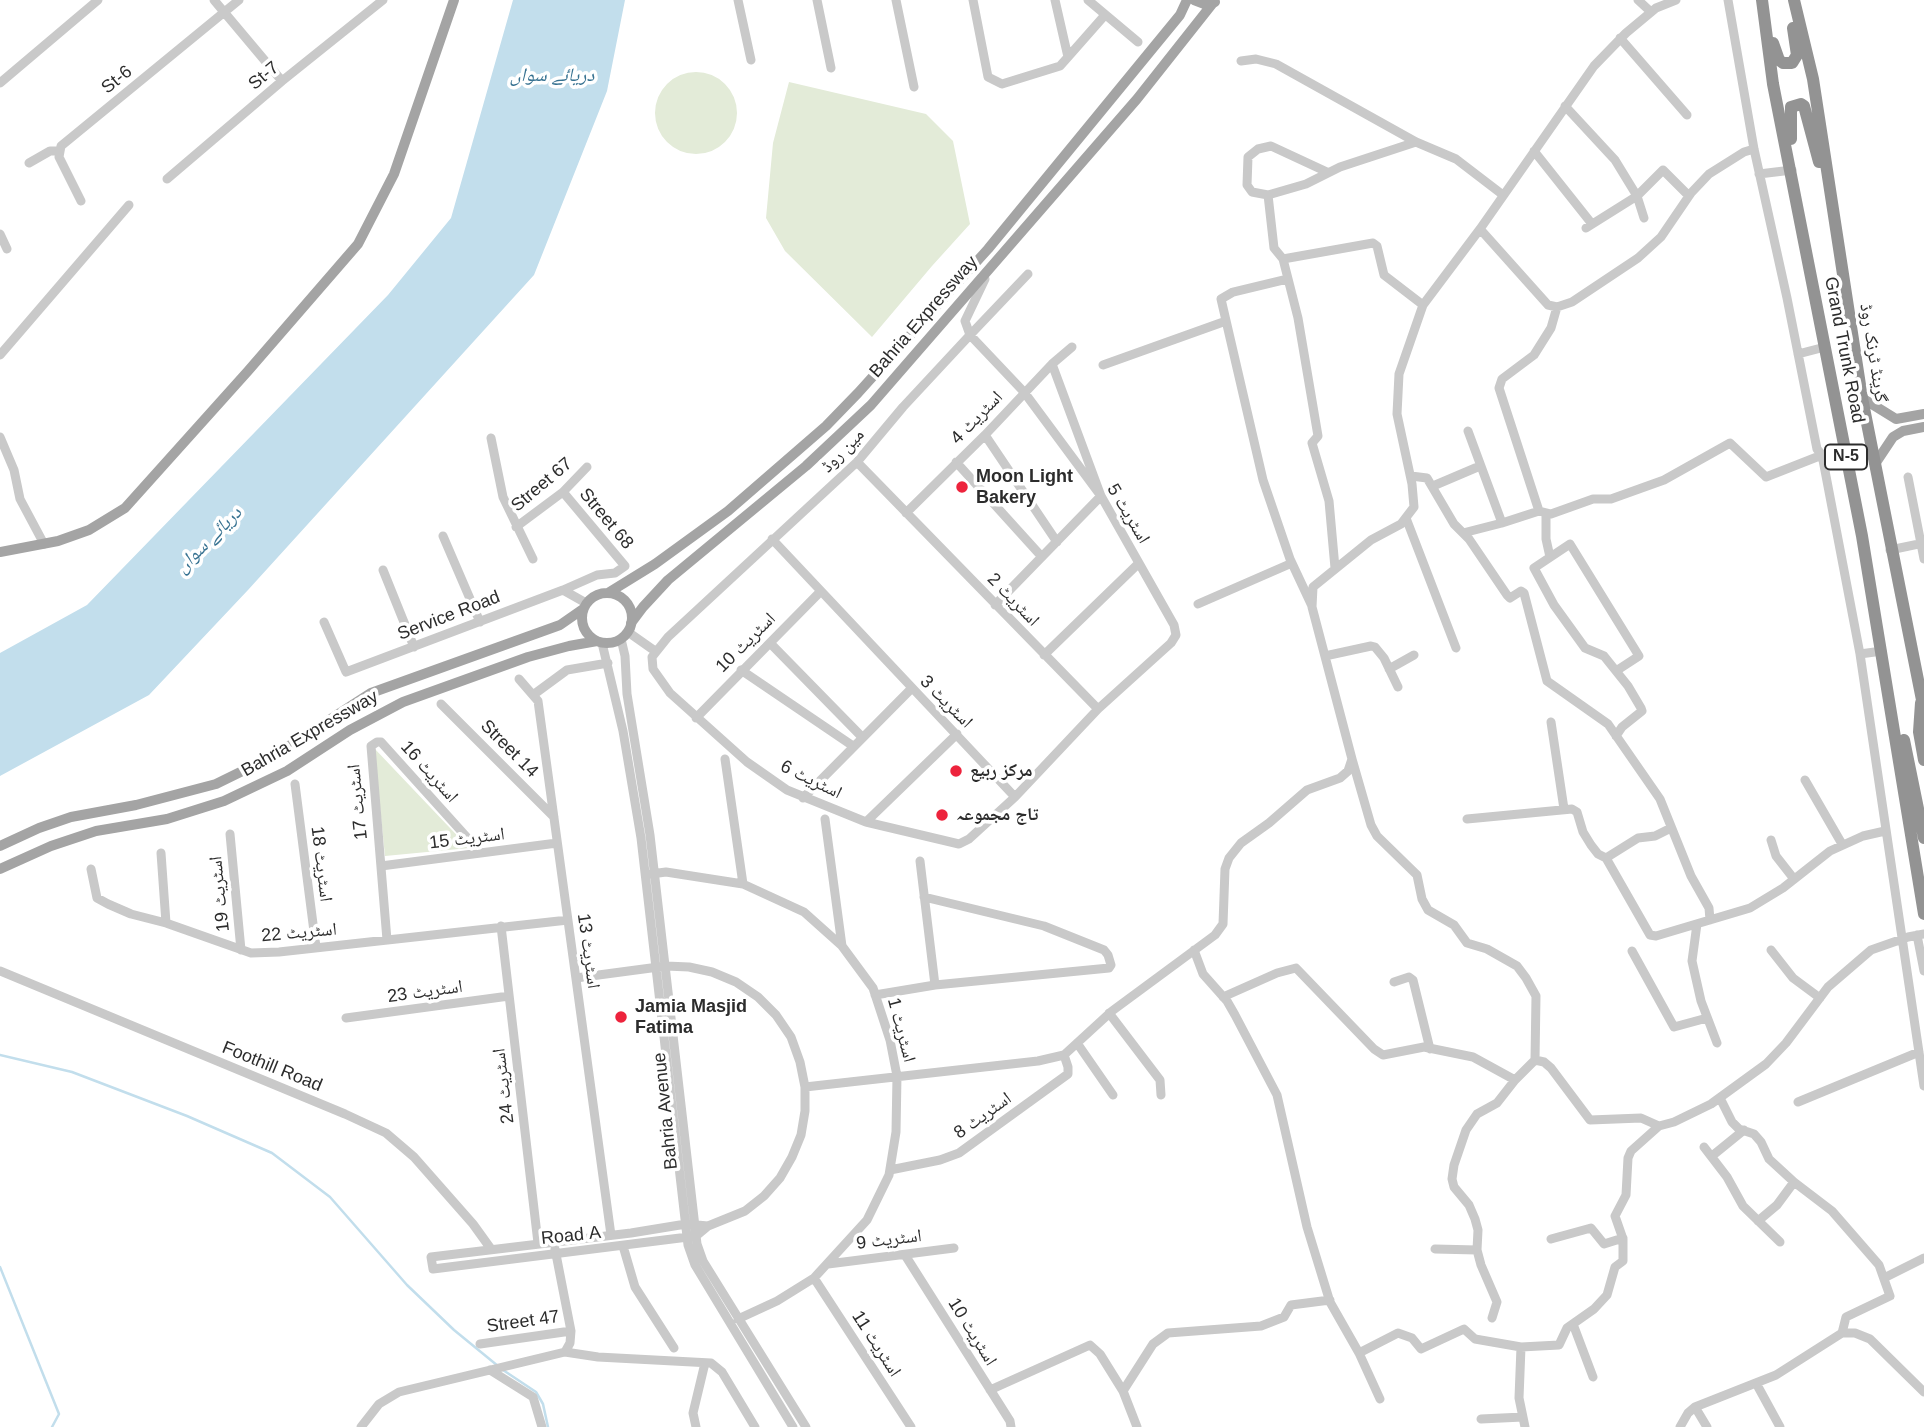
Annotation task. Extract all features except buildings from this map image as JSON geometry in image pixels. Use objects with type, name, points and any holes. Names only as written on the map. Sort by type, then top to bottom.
[{"type":"highway","points":[[1763,4],[1776,56],[1783,64],[1792,63],[1797,55],[1792,0]]},
{"type":"highway","name":"گرینڈ ٹرنک روڈ","points":[[1792,0],[1813,79],[1862,398],[1924,710]]},
{"type":"highway","name":"Grand Trunk Road","points":[[1763,4],[1773,84],[1882,651],[1924,914]]},
{"type":"highway","points":[[1791,169],[1791,107],[1801,104],[1804,106],[1834,216]]},
{"type":"highway","points":[[1922,692],[1919,732],[1924,760]]},
{"type":"highway","points":[[1889,695],[1903,736],[1924,838]]},
{"type":"main road","points":[[0,552],[44,544],[89,530],[125,508],[358,244],[394,174],[454,0]]},
{"type":"main road","name":"Bahria Expressway","points":[[608,593],[655,564],[727,511],[826,426],[1012,220],[1175,21],[1188,0]]},
{"type":"main road","points":[[1194,0],[1200,4],[1215,2]]},
{"type":"main road","name":"Bahria Expressway","points":[[626,632],[650,598],[668,580],[837,439],[871,405],[1137,99],[1215,2]]},
{"type":"main road","points":[[1862,398],[1896,419],[1924,414]]},
{"type":"main road","points":[[1875,464],[1893,437],[1903,431],[1924,427]]},
{"type":"main road","points":[[608,593],[624,599],[632,615],[626,632],[612,643],[600,642],[584,628],[585,606],[596,596],[608,593]]},
{"type":"main road","name":"Bahria Expressway","points":[[0,846],[71,817],[136,805],[216,784],[275,755],[371,693],[560,625],[585,606]]},
{"type":"main road","name":"Bahria Expressway","points":[[0,869],[51,846],[96,831],[167,819],[224,801],[287,771],[350,730],[403,702],[528,657],[569,646],[600,642]]},
{"type":"street","points":[[0,83],[98,0]]},
{"type":"street","points":[[214,0],[282,81]]},
{"type":"street","name":"St-6","points":[[59,151],[61,146],[239,0]]},
{"type":"street","name":"St-7","points":[[167,180],[282,81],[383,0]]},
{"type":"street","points":[[738,0],[751,60]]},
{"type":"street","points":[[817,0],[831,68]]},
{"type":"street","points":[[896,0],[914,87]]},
{"type":"street","points":[[973,0],[988,77],[1002,84],[1060,66],[1105,15]]},
{"type":"street","points":[[1055,0],[1068,57]]},
{"type":"street","points":[[1087,0],[1138,42]]},
{"type":"street","points":[[1638,0],[1651,12]]},
{"type":"street","points":[[1312,607],[1313,587],[1371,540],[1401,524],[1414,507],[1397,414],[1399,374],[1423,305],[1480,229],[1594,66],[1620,38],[1651,12],[1676,0]]},
{"type":"street","points":[[1728,0],[1759,174],[1817,449],[1822,455],[1860,654],[1924,1086]]},
{"type":"street","points":[[1620,38],[1687,115]]},
{"type":"street","points":[[1241,61],[1256,59],[1276,64],[1416,142],[1455,159],[1503,195]]},
{"type":"street","points":[[1565,106],[1615,160],[1637,195],[1644,218]]},
{"type":"street","points":[[1327,172],[1271,146],[1258,149],[1248,157],[1247,185],[1252,191],[1268,195],[1306,184],[1327,172],[1416,142]]},
{"type":"street","points":[[1480,229],[1548,304],[1557,307],[1572,302],[1637,258],[1661,237],[1689,196],[1709,174],[1744,152],[1754,149]]},
{"type":"street","points":[[29,163],[50,151],[59,151],[59,157],[81,201]]},
{"type":"street","points":[[1534,151],[1589,226],[1637,195],[1663,170],[1689,196]]},
{"type":"street","points":[[1759,174],[1791,169]]},
{"type":"street","points":[[1268,195],[1274,248],[1283,259],[1298,318],[1318,436],[1312,443],[1329,501],[1335,568]]},
{"type":"street","points":[[0,355],[129,205]]},
{"type":"street","points":[[0,234],[7,249]]},
{"type":"street","points":[[1283,259],[1373,243],[1377,246],[1384,275],[1423,305]]},
{"type":"street","points":[[970,335],[965,321],[988,271]]},
{"type":"street","name":"مین روڈ","points":[[656,651],[772,539],[857,462],[903,407],[1028,274]]},
{"type":"street","points":[[1287,279],[1226,295],[1221,299],[1263,480],[1292,563],[1312,607],[1371,825],[1377,836],[1417,875],[1422,899],[1428,910],[1454,925],[1467,943],[1488,948],[1517,966],[1536,996],[1535,1060],[1497,1103],[1477,1114],[1466,1130],[1452,1179],[1454,1187],[1469,1205],[1475,1219],[1478,1230],[1477,1250],[1486,1281],[1497,1303],[1492,1318]]},
{"type":"street","points":[[1550,556],[1542,513],[1499,388],[1503,379],[1534,355],[1551,328],[1557,307]]},
{"type":"street","points":[[1103,365],[1226,321]]},
{"type":"street","name":"اسٹریٹ 5","points":[[970,335],[1024,392],[1101,496],[1174,625],[1176,635],[1171,643],[1098,709]]},
{"type":"street","name":"اسٹریٹ 4","points":[[905,513],[1072,347]]},
{"type":"street","points":[[1798,354],[1825,347]]},
{"type":"street","points":[[995,605],[1101,496],[1052,364]]},
{"type":"street","points":[[1468,431],[1502,523]]},
{"type":"street","points":[[985,435],[1057,542]]},
{"type":"street","points":[[0,437],[4,459],[15,470],[20,499],[44,544]]},
{"type":"street","points":[[491,438],[503,497],[533,559]]},
{"type":"street","points":[[1463,533],[1593,499],[1611,499],[1664,480],[1730,443],[1766,477],[1822,455]]},
{"type":"street","name":"اسٹریٹ 2","points":[[857,462],[1098,709]]},
{"type":"street","points":[[956,462],[1042,557]]},
{"type":"street","points":[[1433,486],[1480,466]]},
{"type":"street","name":"Street 67","points":[[516,527],[563,492],[587,467]]},
{"type":"street","points":[[1410,476],[1424,476],[1433,486],[1454,524],[1510,598],[1521,591],[1524,593],[1547,681],[1602,719],[1660,799],[1691,876],[1705,899],[1710,920]]},
{"type":"street","points":[[1908,477],[1924,559]]},
{"type":"street","name":"Street 68","points":[[563,492],[625,566]]},
{"type":"street","points":[[1406,518],[1456,648]]},
{"type":"street","points":[[443,536],[480,622]]},
{"type":"street","name":"اسٹریٹ 3","points":[[772,539],[1015,797]]},
{"type":"street","points":[[1891,550],[1922,543]]},
{"type":"street","points":[[1616,671],[1639,656],[1570,544],[1534,568],[1554,605],[1585,649],[1601,653],[1642,711],[1622,727],[1616,736]]},
{"type":"street","points":[[1044,655],[1139,563]]},
{"type":"street","points":[[1198,604],[1292,563]]},
{"type":"street","name":"Service Road","points":[[324,622],[346,672],[597,575],[615,573],[625,566]]},
{"type":"street","points":[[383,570],[414,647]]},
{"type":"street","points":[[563,590],[581,598],[585,606]]},
{"type":"street","name":"اسٹریٹ 10","points":[[696,718],[820,592]]},
{"type":"street","points":[[626,632],[656,651]]},
{"type":"street","name":"Bahria Avenue","points":[[626,632],[626,685],[662,967],[695,1265],[793,1427]]},
{"type":"street","name":"Bahria Avenue","points":[[600,642],[608,663],[623,731],[650,874]]},
{"type":"street","points":[[770,643],[862,737]]},
{"type":"street","points":[[1325,656],[1371,646],[1380,653],[1398,687]]},
{"type":"street","name":"اسٹریٹ 6","points":[[656,651],[652,657],[653,669],[670,693],[747,762],[803,798],[866,822],[959,844],[969,839],[1015,797]]},
{"type":"street","points":[[1860,654],[1882,651]]},
{"type":"street","points":[[1389,669],[1415,655]]},
{"type":"street","points":[[533,695],[567,670],[608,663]]},
{"type":"street","points":[[741,670],[853,746]]},
{"type":"street","name":"اسٹریٹ 13","points":[[519,679],[538,701],[611,1235]]},
{"type":"street","points":[[803,798],[911,689]]},
{"type":"street","name":"Street 14","points":[[442,704],[554,817]]},
{"type":"street","points":[[1015,797],[1098,709]]},
{"type":"street","points":[[1551,722],[1564,809]]},
{"type":"street","points":[[866,822],[957,734]]},
{"type":"street","name":"اسٹریٹ 17","points":[[381,743],[374,743],[369,749],[381,866]]},
{"type":"street","name":"اسٹریٹ 16","points":[[381,743],[481,853]]},
{"type":"street","points":[[724,759],[743,884]]},
{"type":"street","points":[[805,1087],[1064,1055],[1109,1013],[1215,935],[1223,924],[1225,869],[1235,850],[1307,790],[1340,778],[1348,771],[1352,759]]},
{"type":"street","points":[[1805,780],[1842,844]]},
{"type":"street","name":"اسٹریٹ 18","points":[[295,784],[316,947]]},
{"type":"street","points":[[1467,819],[1564,809],[1577,812],[1583,832],[1598,854],[1606,858],[1650,935],[1669,934],[1750,908],[1766,900],[1842,844],[1885,831]]},
{"type":"street","points":[[825,819],[842,946]]},
{"type":"street","points":[[1606,858],[1639,838],[1655,836],[1671,828]]},
{"type":"street","name":"اسٹریٹ 19","points":[[230,834],[242,950]]},
{"type":"street","points":[[1771,840],[1776,856],[1794,879]]},
{"type":"street","name":"اسٹریٹ 15","points":[[381,866],[557,843]]},
{"type":"street","points":[[162,853],[166,923]]},
{"type":"street","points":[[920,861],[935,985]]},
{"type":"street","points":[[381,866],[387,940]]},
{"type":"street","name":"اسٹریٹ 22","points":[[91,869],[97,898],[131,914],[166,923],[251,953],[568,920]]},
{"type":"street","name":"اسٹریٹ 1","points":[[650,874],[666,872],[743,884],[804,912],[842,946],[873,988],[890,1040],[897,1076],[896,1132],[890,1170],[867,1220],[814,1278],[777,1301],[738,1319]]},
{"type":"street","points":[[875,995],[935,985],[1109,968],[1110,959],[1104,950],[1044,926],[924,897]]},
{"type":"street","points":[[1697,924],[1692,961],[1717,1044]]},
{"type":"street","name":"اسٹریٹ 24","points":[[501,926],[538,1243]]},
{"type":"street","points":[[1359,1353],[1398,1334],[1412,1338],[1421,1349],[1464,1329],[1475,1339],[1521,1347],[1559,1345],[1563,1342],[1567,1328],[1594,1309],[1607,1294],[1615,1267],[1623,1261],[1623,1238],[1615,1216],[1626,1195],[1628,1158],[1631,1151],[1660,1126],[1674,1122],[1720,1098],[1766,1064],[1786,1043],[1828,987],[1871,950],[1920,935],[1924,971]]},
{"type":"street","points":[[1194,950],[1203,974],[1223,998],[1246,1034],[1277,1096],[1307,1227],[1330,1300],[1380,1399]]},
{"type":"street","points":[[1771,950],[1793,978],[1820,998]]},
{"type":"street","points":[[1632,951],[1674,1027],[1707,1018]]},
{"type":"street","name":"Road A","points":[[576,978],[662,967],[689,967],[712,972],[736,982],[758,997],[776,1016],[790,1037],[800,1062],[805,1087],[805,1111],[801,1135],[792,1157],[780,1178],[764,1196],[745,1210],[691,1236],[433,1269],[431,1256],[690,1224],[708,1226]]},
{"type":"street","points":[[1223,998],[1277,973],[1296,968],[1374,1049],[1383,1055],[1424,1047],[1472,1057],[1515,1080]]},
{"type":"street","name":"Foothill Road","points":[[0,971],[386,1133],[414,1157],[473,1224],[491,1249]]},
{"type":"street","points":[[1394,982],[1409,977],[1413,980],[1430,1049]]},
{"type":"street","name":"اسٹریٹ 23","points":[[345,1018],[509,996]]},
{"type":"street","points":[[1109,1013],[1160,1080],[1161,1095]]},
{"type":"street","points":[[1077,1044],[1113,1096]]},
{"type":"street","points":[[1798,1102],[1919,1052]]},
{"type":"street","name":"اسٹریٹ 8","points":[[890,1170],[940,1160],[959,1153],[1068,1074],[1064,1055]]},
{"type":"street","points":[[1535,1060],[1544,1062],[1551,1068],[1590,1120],[1641,1118],[1660,1126]]},
{"type":"street","points":[[1720,1098],[1732,1122],[1754,1134],[1769,1158],[1794,1182],[1832,1210],[1874,1258],[1890,1296],[1846,1317],[1842,1333]]},
{"type":"street","points":[[1712,1156],[1744,1130]]},
{"type":"street","points":[[1704,1147],[1743,1206],[1780,1242]]},
{"type":"street","points":[[1758,1221],[1777,1205],[1794,1182]]},
{"type":"street","points":[[1551,1239],[1591,1228],[1604,1244],[1623,1238]]},
{"type":"street","name":"Bahria Avenue","points":[[691,1236],[703,1261],[806,1427]]},
{"type":"street","points":[[554,1242],[571,1331],[570,1343],[565,1352]]},
{"type":"street","points":[[623,1246],[635,1287],[674,1348]]},
{"type":"street","name":"اسٹریٹ 9","points":[[828,1264],[954,1248]]},
{"type":"street","points":[[1435,1248],[1477,1250]]},
{"type":"street","name":"اسٹریٹ 10","points":[[905,1255],[1010,1421],[1011,1427]]},
{"type":"street","points":[[1884,1278],[1924,1258]]},
{"type":"street","name":"اسٹریٹ 11","points":[[814,1278],[911,1427]]},
{"type":"street","points":[[1123,1391],[1153,1344],[1168,1333],[1261,1326],[1284,1317],[1291,1306],[1330,1300]]},
{"type":"street","points":[[1573,1324],[1594,1377]]},
{"type":"street","name":"Street 47","points":[[480,1344],[571,1331]]},
{"type":"street","points":[[1680,1427],[1695,1407],[1776,1375],[1842,1333],[1855,1333],[1870,1339],[1924,1392]]},
{"type":"street","points":[[990,1390],[1090,1345],[1100,1354],[1123,1391],[1137,1427]]},
{"type":"street","points":[[1481,1419],[1524,1422],[1519,1398],[1521,1347]]},
{"type":"street","points":[[361,1427],[379,1404],[399,1392],[565,1352],[598,1357],[711,1363],[722,1372],[755,1427]]},
{"type":"street","points":[[696,1427],[693,1413],[705,1363]]},
{"type":"street","points":[[492,1369],[533,1397],[542,1427]]},
{"type":"street","points":[[1756,1383],[1780,1427]]},
{"type":"street","points":[[1695,1407],[1707,1427]]},
{"type":"green space","points":[[696,72],[712,75],[725,84],[734,97],[737,113],[734,129],[725,142],[712,151],[696,154],[680,151],[667,142],[658,129],[655,113],[658,97],[667,84],[680,75]]},
{"type":"green space","points":[[789,82],[926,114],[953,141],[970,224],[872,337],[785,251],[766,218],[773,143]]},
{"type":"green space","points":[[374,748],[469,848],[385,856]]},
{"type":"water","name":"دریائے سواں","points":[[513,0],[625,0],[607,91],[534,275],[149,695],[0,776],[0,653],[87,605],[388,295],[451,218]]},
{"type":"waterway","points":[[0,1055],[72,1072],[187,1116],[272,1153],[330,1197],[407,1285],[454,1330],[498,1366]]},
{"type":"waterway","points":[[0,1267],[59,1414],[52,1427]]},
{"type":"waterway","points":[[503,1370],[536,1392],[543,1404],[548,1427]]},
{"type":"place","name":"Moon Light Bakery","points":[[962,487]]},
{"type":"place","name":"مرکز ربیع","points":[[956,771]]},
{"type":"place","name":"تاج مجموعہ","points":[[942,815]]},
{"type":"place","name":"Jamia Masjid Fatima","points":[[621,1017]]}]
